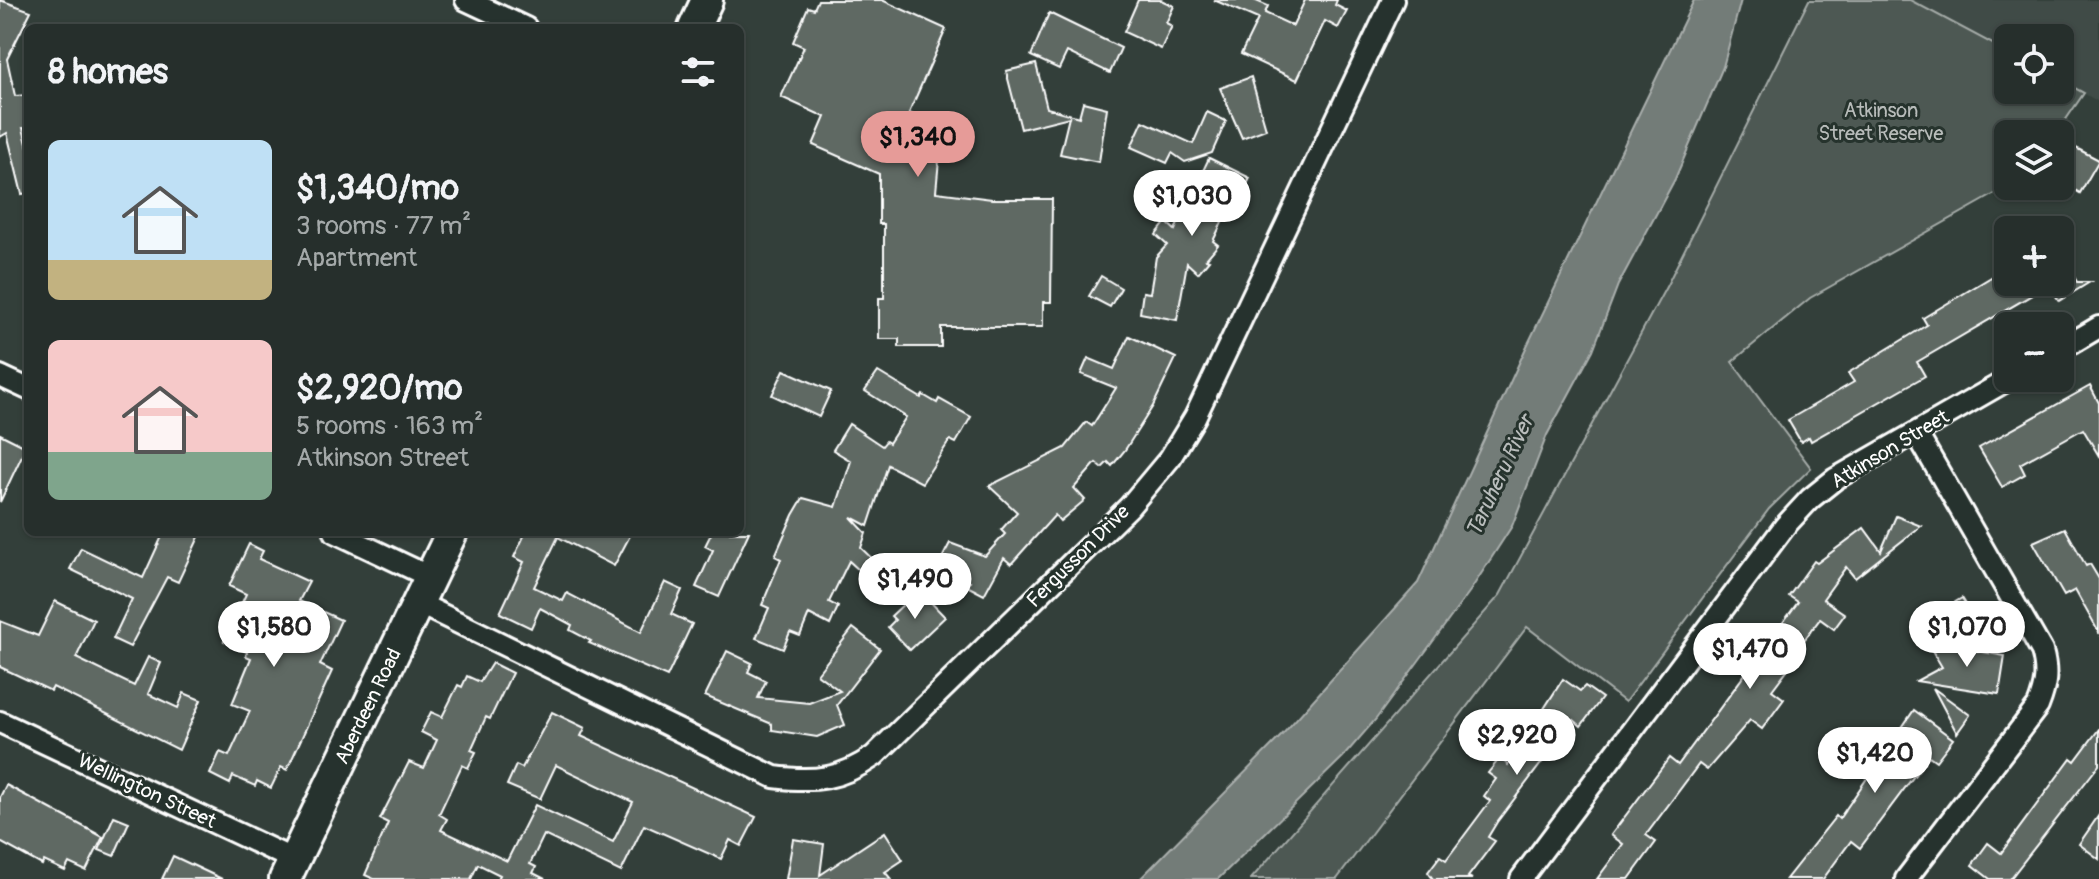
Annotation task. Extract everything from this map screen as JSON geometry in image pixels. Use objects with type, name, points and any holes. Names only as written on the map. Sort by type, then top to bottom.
[{"type":"street","points":[[466,0],[517,24]]},
{"type":"street","points":[[696,24],[707,0]]},
{"type":"street","name":"Fergusson Drive","points":[[341,536],[424,590],[774,777],[804,781],[832,779],[853,771],[874,756],[1107,529],[1170,458],[1195,417],[1393,0]]},
{"type":"street","points":[[2074,342],[2099,327]]},
{"type":"street","points":[[0,376],[24,387]]},
{"type":"street","name":"Atkinson Street","points":[[1521,879],[1785,526],[1810,499],[1835,479],[1994,388]]},
{"type":"street","points":[[1906,879],[2038,706],[2046,688],[2047,668],[2042,651],[1917,434]]},
{"type":"street","name":"Aberdeen Road","points":[[289,870],[450,536]]},
{"type":"street","name":"Wellington Street","points":[[0,722],[289,870]]},
{"type":"shaded area","points":[[1910,0],[2099,0],[2099,102],[2074,88],[2074,24],[1994,24],[1994,45]]},
{"type":"green space","name":"Atkinson Street Reserve","points":[[1809,0],[1910,0],[1994,45],[1994,104],[2074,104],[2074,88],[2084,93],[2066,120],[1994,120],[1994,194],[1810,298],[1732,362],[1811,468],[1769,509],[1625,702],[1527,627],[1337,879],[1251,879],[1500,595],[1667,285]]},
{"type":"water","name":"Taruheru River","points":[[1694,0],[1741,0],[1723,67],[1675,179],[1618,285],[1593,350],[1547,435],[1512,526],[1470,591],[1376,719],[1343,757],[1218,879],[1140,879],[1281,736],[1418,583],[1525,350]]},
{"type":"building","points":[[0,0],[31,11],[7,59],[15,96],[24,95],[24,194],[7,133],[0,137]]},
{"type":"building","points":[[818,0],[882,0],[946,29],[909,113],[942,128],[936,192],[992,199],[1052,199],[1051,302],[1043,302],[1043,327],[941,327],[941,347],[899,347],[899,339],[879,339],[879,298],[884,298],[884,224],[879,224],[879,174],[813,145],[825,117],[781,97],[804,47],[793,42],[808,7],[814,9]]},
{"type":"building","points":[[1138,0],[1161,0],[1174,6],[1166,23],[1172,26],[1161,49],[1124,32]]},
{"type":"building","points":[[1214,0],[1254,0],[1268,6],[1265,13],[1293,26],[1305,0],[1337,0],[1335,5],[1347,11],[1338,28],[1325,21],[1297,80],[1241,54],[1258,19]]},
{"type":"building","points":[[1049,13],[1121,48],[1110,73],[1067,52],[1059,69],[1031,56]]},
{"type":"building","points":[[1036,64],[1047,108],[1079,117],[1083,102],[1107,108],[1099,162],[1060,154],[1069,117],[1021,129],[1006,71]]},
{"type":"building","points":[[1251,77],[1266,129],[1242,138],[1220,88]]},
{"type":"building","points":[[1207,112],[1226,121],[1212,153],[1185,162],[1172,153],[1167,163],[1131,147],[1143,121],[1193,144]]},
{"type":"building","points":[[2074,147],[2099,160],[2080,193],[2074,189]]},
{"type":"building","points":[[1209,158],[1250,178],[1240,199],[1235,196],[1213,241],[1218,245],[1206,259],[1209,260],[1198,273],[1187,263],[1177,320],[1140,313],[1143,292],[1150,293],[1156,257],[1167,245],[1156,235],[1166,222],[1175,230]]},
{"type":"building","points":[[1994,275],[1994,296],[2030,296],[2003,312],[1994,312],[1994,317],[1917,362],[1925,376],[1811,441],[1809,437],[1801,442],[1788,420],[1854,382],[1848,373],[1927,325],[1923,318]]},
{"type":"building","points":[[1101,276],[1121,288],[1110,307],[1089,296]]},
{"type":"building","points":[[2074,277],[2077,282],[2090,282],[2074,292]]},
{"type":"building","points":[[1129,336],[1176,358],[1153,406],[1125,450],[1112,466],[1108,462],[1102,468],[1096,463],[1074,488],[1085,500],[1060,521],[1055,515],[1011,564],[1004,558],[984,595],[967,586],[970,581],[939,564],[950,543],[985,556],[1005,534],[1001,530],[1017,512],[989,486],[1065,448],[1086,422],[1092,426],[1116,388],[1081,374],[1088,358],[1114,369]]},
{"type":"building","points":[[784,370],[831,391],[819,417],[772,395]]},
{"type":"building","points":[[878,372],[921,398],[923,395],[937,403],[939,399],[971,417],[956,443],[950,440],[922,483],[888,465],[868,526],[851,517],[866,533],[861,548],[884,570],[873,583],[849,561],[829,602],[838,607],[830,625],[809,614],[800,636],[790,632],[783,649],[756,638],[769,608],[762,605],[781,559],[775,556],[793,515],[803,498],[836,507],[851,461],[833,450],[849,424],[882,446],[886,441],[889,443],[906,417],[865,391]]},
{"type":"building","points":[[2090,386],[2099,403],[2099,456],[2083,429],[2020,464],[2025,474],[2002,487],[1979,448]]},
{"type":"building","points":[[0,434],[24,446],[24,451],[0,502]]},
{"type":"building","points":[[1896,516],[1921,526],[1855,578],[1846,567],[1823,599],[1845,614],[1834,629],[1820,619],[1799,647],[1802,650],[1772,690],[1784,699],[1762,729],[1750,720],[1707,770],[1699,764],[1646,835],[1656,842],[1629,879],[1597,879],[1623,844],[1611,835],[1669,758],[1678,765],[1798,602],[1789,596],[1814,561],[1817,563],[1864,528],[1881,551]]},
{"type":"building","points":[[2065,528],[2086,566],[2090,564],[2099,579],[2099,633],[2075,590],[2064,596],[2033,542]]},
{"type":"building","points":[[744,532],[749,532],[719,597],[696,587],[713,550],[705,546],[710,536],[744,536]]},
{"type":"building","points":[[162,536],[199,537],[178,582],[167,577],[130,647],[113,639],[132,599],[70,569],[81,548],[143,578]]},
{"type":"building","points":[[524,536],[630,536],[614,566],[558,537],[534,587],[563,601],[567,593],[641,632],[665,582],[682,590],[671,614],[692,624],[667,677],[589,643],[591,641],[570,630],[572,625],[540,608],[531,628],[500,613],[524,562],[514,557]]},
{"type":"building","points":[[249,544],[263,551],[259,559],[309,582],[299,601],[341,620],[320,665],[332,671],[287,770],[281,767],[271,788],[257,781],[255,786],[233,776],[230,784],[210,774],[220,752],[229,756],[250,711],[232,704],[251,658],[246,656],[247,652],[224,641],[246,594],[229,586]]},
{"type":"building","points":[[922,593],[945,617],[910,650],[888,627],[895,620],[891,616],[908,600],[911,604]]},
{"type":"building","points":[[1962,598],[1977,622],[1944,642],[1930,617]]},
{"type":"building","points":[[55,601],[94,620],[76,658],[134,686],[148,657],[161,663],[148,694],[178,708],[184,693],[201,700],[179,750],[53,687],[51,691],[0,667],[0,621],[38,636]]},
{"type":"building","points":[[853,628],[880,649],[837,705],[845,725],[817,737],[772,730],[772,724],[705,696],[727,651],[752,663],[748,672],[766,681],[758,698],[809,703],[840,691],[817,674]]},
{"type":"building","points":[[1927,642],[2005,656],[1999,694],[1916,681],[1942,667]]},
{"type":"building","points":[[492,663],[512,673],[490,719],[486,717],[471,750],[476,752],[468,768],[462,765],[439,814],[447,819],[441,830],[507,861],[535,805],[613,842],[633,802],[556,765],[540,799],[507,785],[516,765],[522,768],[552,712],[585,728],[581,736],[756,817],[741,846],[730,840],[721,859],[644,825],[621,872],[544,835],[530,864],[536,867],[533,873],[545,879],[498,879],[500,875],[478,864],[471,879],[374,879],[365,875],[388,823],[380,819],[409,762],[424,768],[437,740],[421,732],[431,712],[442,717],[458,685],[462,687],[467,676],[480,682]]},
{"type":"building","points":[[1563,679],[1580,691],[1585,686],[1602,698],[1581,726],[1574,720],[1497,822],[1488,837],[1495,841],[1468,877],[1472,879],[1433,879],[1428,872],[1440,856],[1446,860],[1490,801],[1484,796],[1496,779],[1488,773],[1500,758],[1508,765]]},
{"type":"building","points":[[1933,688],[1970,715],[1957,733]]},
{"type":"building","points":[[1914,710],[1953,739],[1936,761],[1929,756],[1860,848],[1851,841],[1823,879],[1786,879],[1836,816],[1839,819]]},
{"type":"building","points":[[2099,729],[2099,765],[2010,879],[1990,879],[1972,865],[1988,843],[2001,853],[2071,758],[2075,761]]},
{"type":"building","points":[[6,785],[103,837],[86,871],[69,863],[65,871],[44,861],[42,865],[0,842],[0,797]]},
{"type":"building","points":[[2099,815],[2099,859],[2079,844]]},
{"type":"building","points":[[114,816],[129,822],[114,856],[99,850]]},
{"type":"building","points":[[885,832],[903,860],[885,872],[891,879],[786,879],[793,839],[824,844],[820,875]]},
{"type":"building","points":[[173,856],[222,879],[162,879]]}]
